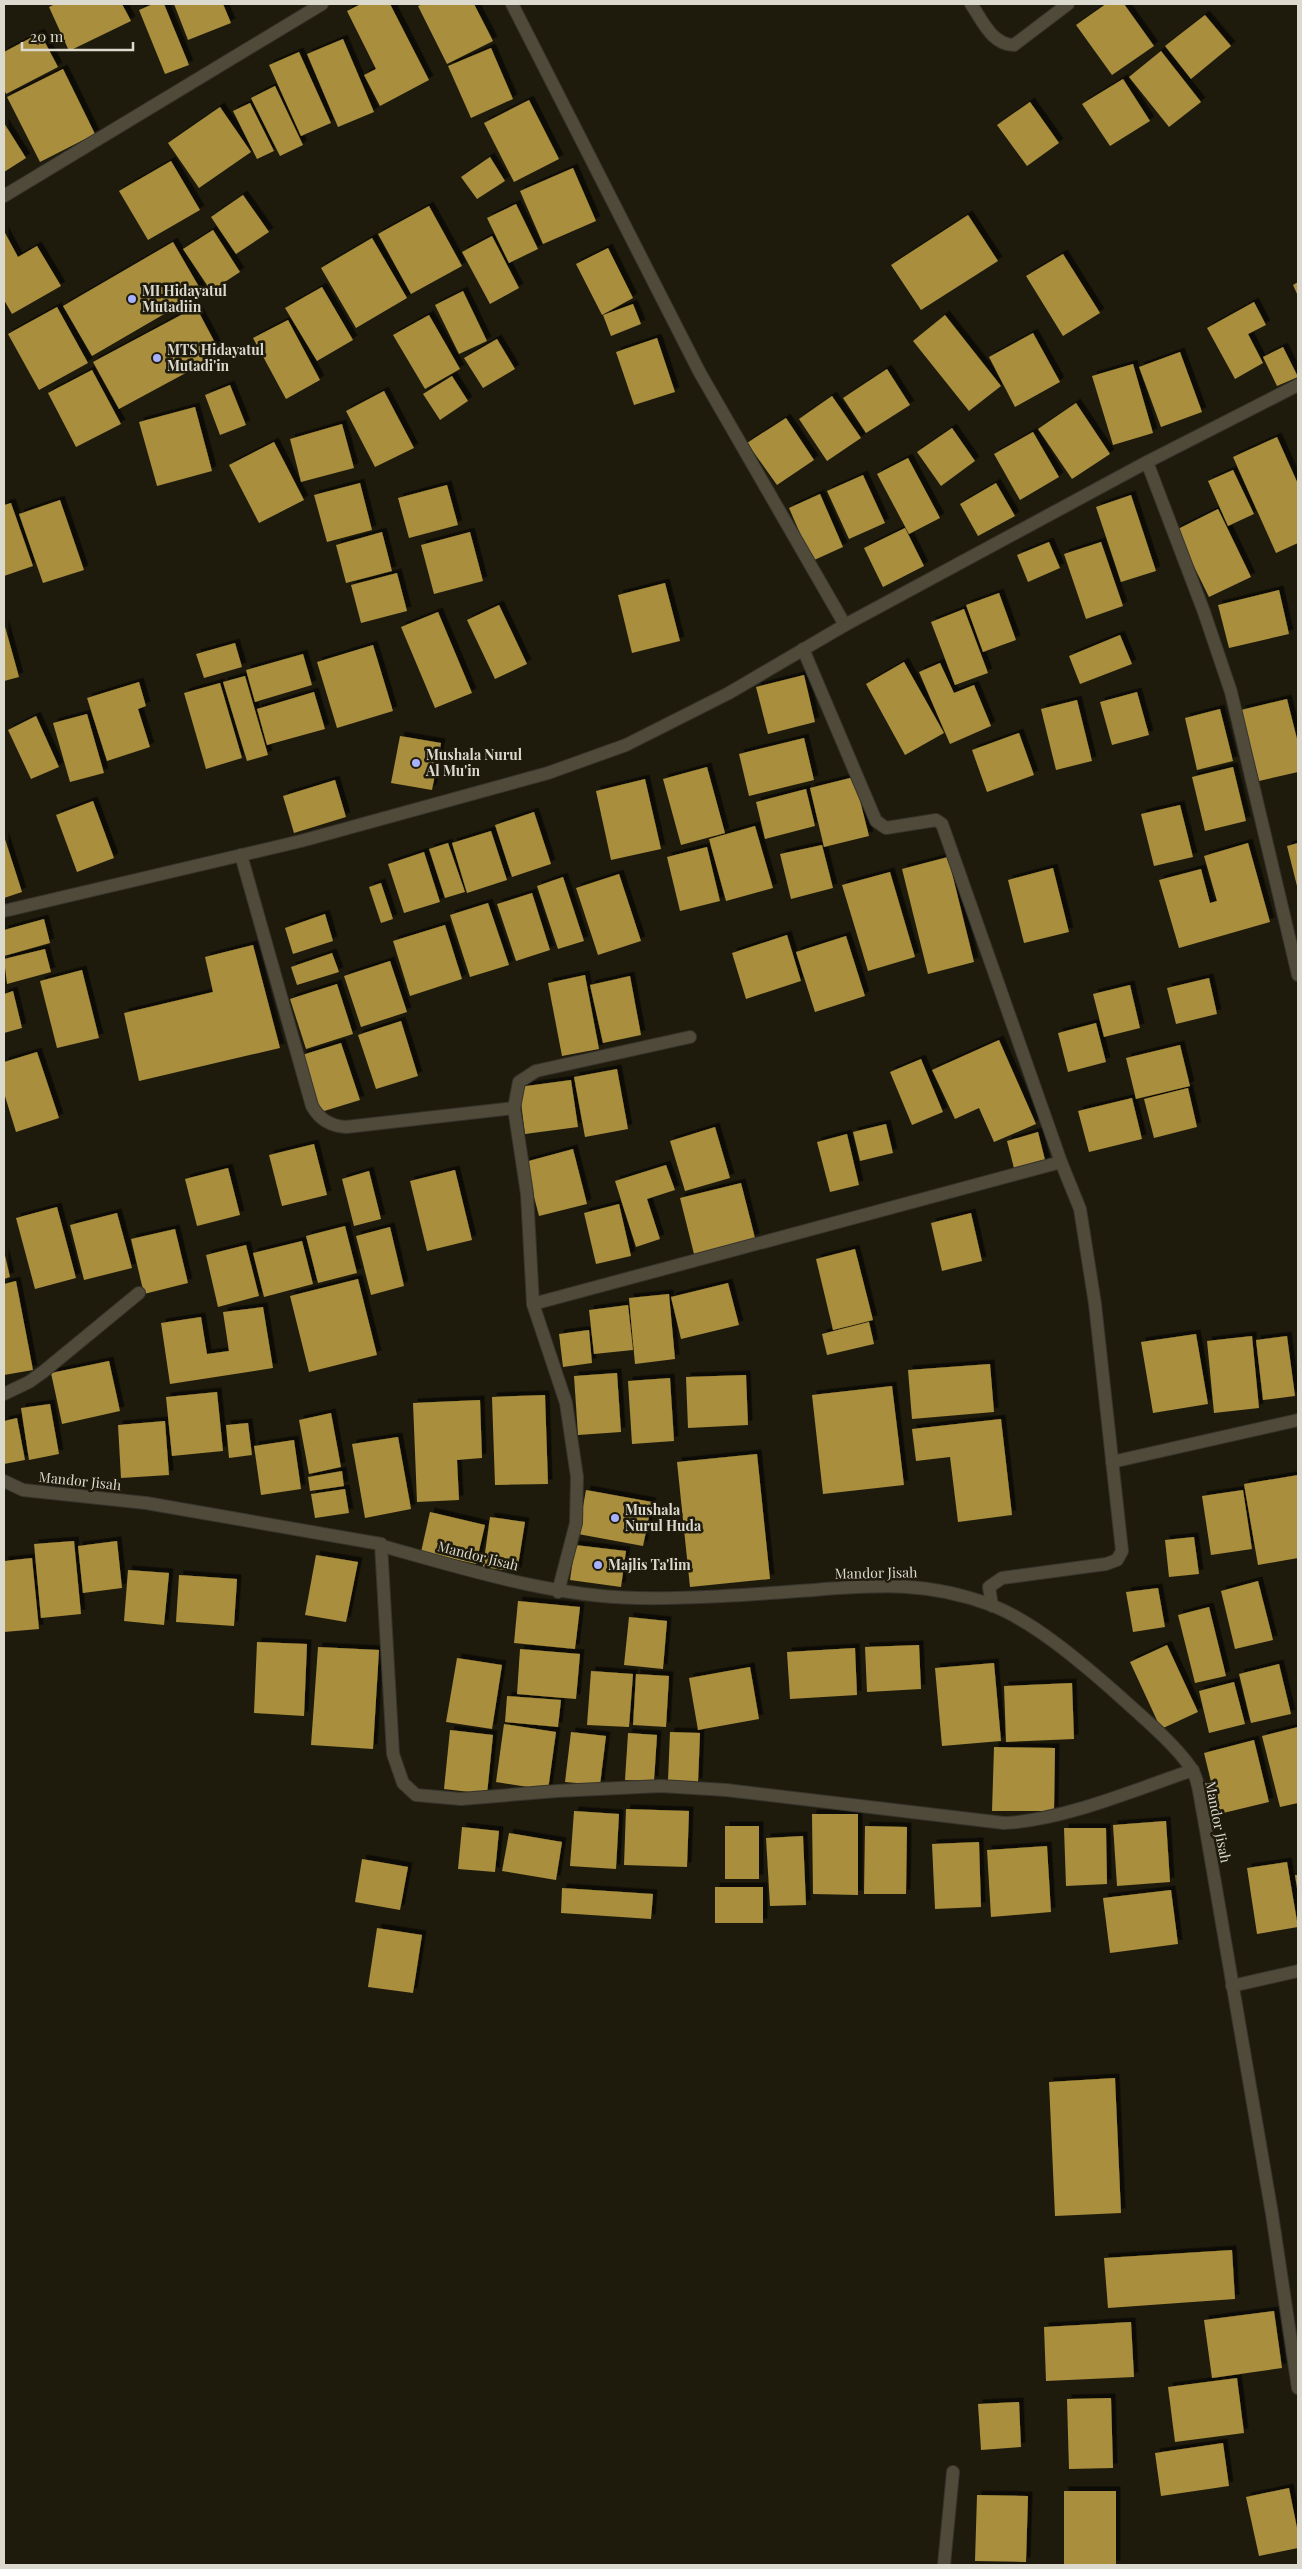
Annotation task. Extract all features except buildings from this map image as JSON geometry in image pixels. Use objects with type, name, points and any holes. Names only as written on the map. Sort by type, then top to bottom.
[{"type":"street","points":[[4,196],[322,4]]},
{"type":"street","points":[[512,4],[700,372],[845,625]]},
{"type":"street","points":[[971,4],[993,36],[1004,45],[1014,45],[1068,4]]},
{"type":"street","points":[[4,911],[301,841],[519,782],[626,745],[729,693],[803,648],[1147,462],[1298,385]]},
{"type":"street","points":[[1147,462],[1204,612],[1231,692],[1298,975]]},
{"type":"street","points":[[803,648],[876,821],[886,828],[936,820],[942,824],[1061,1162],[1080,1210],[1095,1304],[1122,1550],[1116,1560],[1106,1564],[1002,1578],[989,1587],[992,1606]]},
{"type":"street","points":[[241,855],[312,1106],[318,1115],[330,1124],[346,1127],[514,1108]]},
{"type":"street","points":[[558,1592],[576,1523],[577,1477],[566,1403],[533,1304],[527,1194],[514,1108],[519,1082],[536,1071],[690,1037]]},
{"type":"street","points":[[533,1304],[1061,1162]]},
{"type":"street","points":[[4,1394],[29,1382],[44,1372],[139,1293]]},
{"type":"street","points":[[1112,1462],[1298,1420]]},
{"type":"street","name":"Mandor Jisah","points":[[4,1481],[23,1490],[146,1503],[381,1544],[382,1546],[558,1592],[637,1598],[721,1596],[888,1585],[939,1590],[992,1606],[1022,1620],[1094,1674],[1153,1727],[1193,1770],[1203,1813],[1272,2214],[1298,2388]]},
{"type":"street","points":[[381,1544],[393,1754],[403,1783],[416,1795],[461,1799],[558,1791],[661,1786],[726,1790],[1010,1823],[1052,1816],[1193,1770]]},
{"type":"street","points":[[1232,1986],[1298,1971]]},
{"type":"street","points":[[944,2565],[953,2472]]},
{"type":"place","name":"MI Hidayatul Mutadiin","points":[[132,299]]},
{"type":"place","name":"MTS Hidayatul Mutadi'in","points":[[157,358]]},
{"type":"place","name":"Mushala Nurul Al Mu'in","points":[[416,763]]},
{"type":"place","name":"Mushala Nurul Huda","points":[[615,1518]]},
{"type":"place","name":"Majlis Ta'lim","points":[[598,1565]]}]
